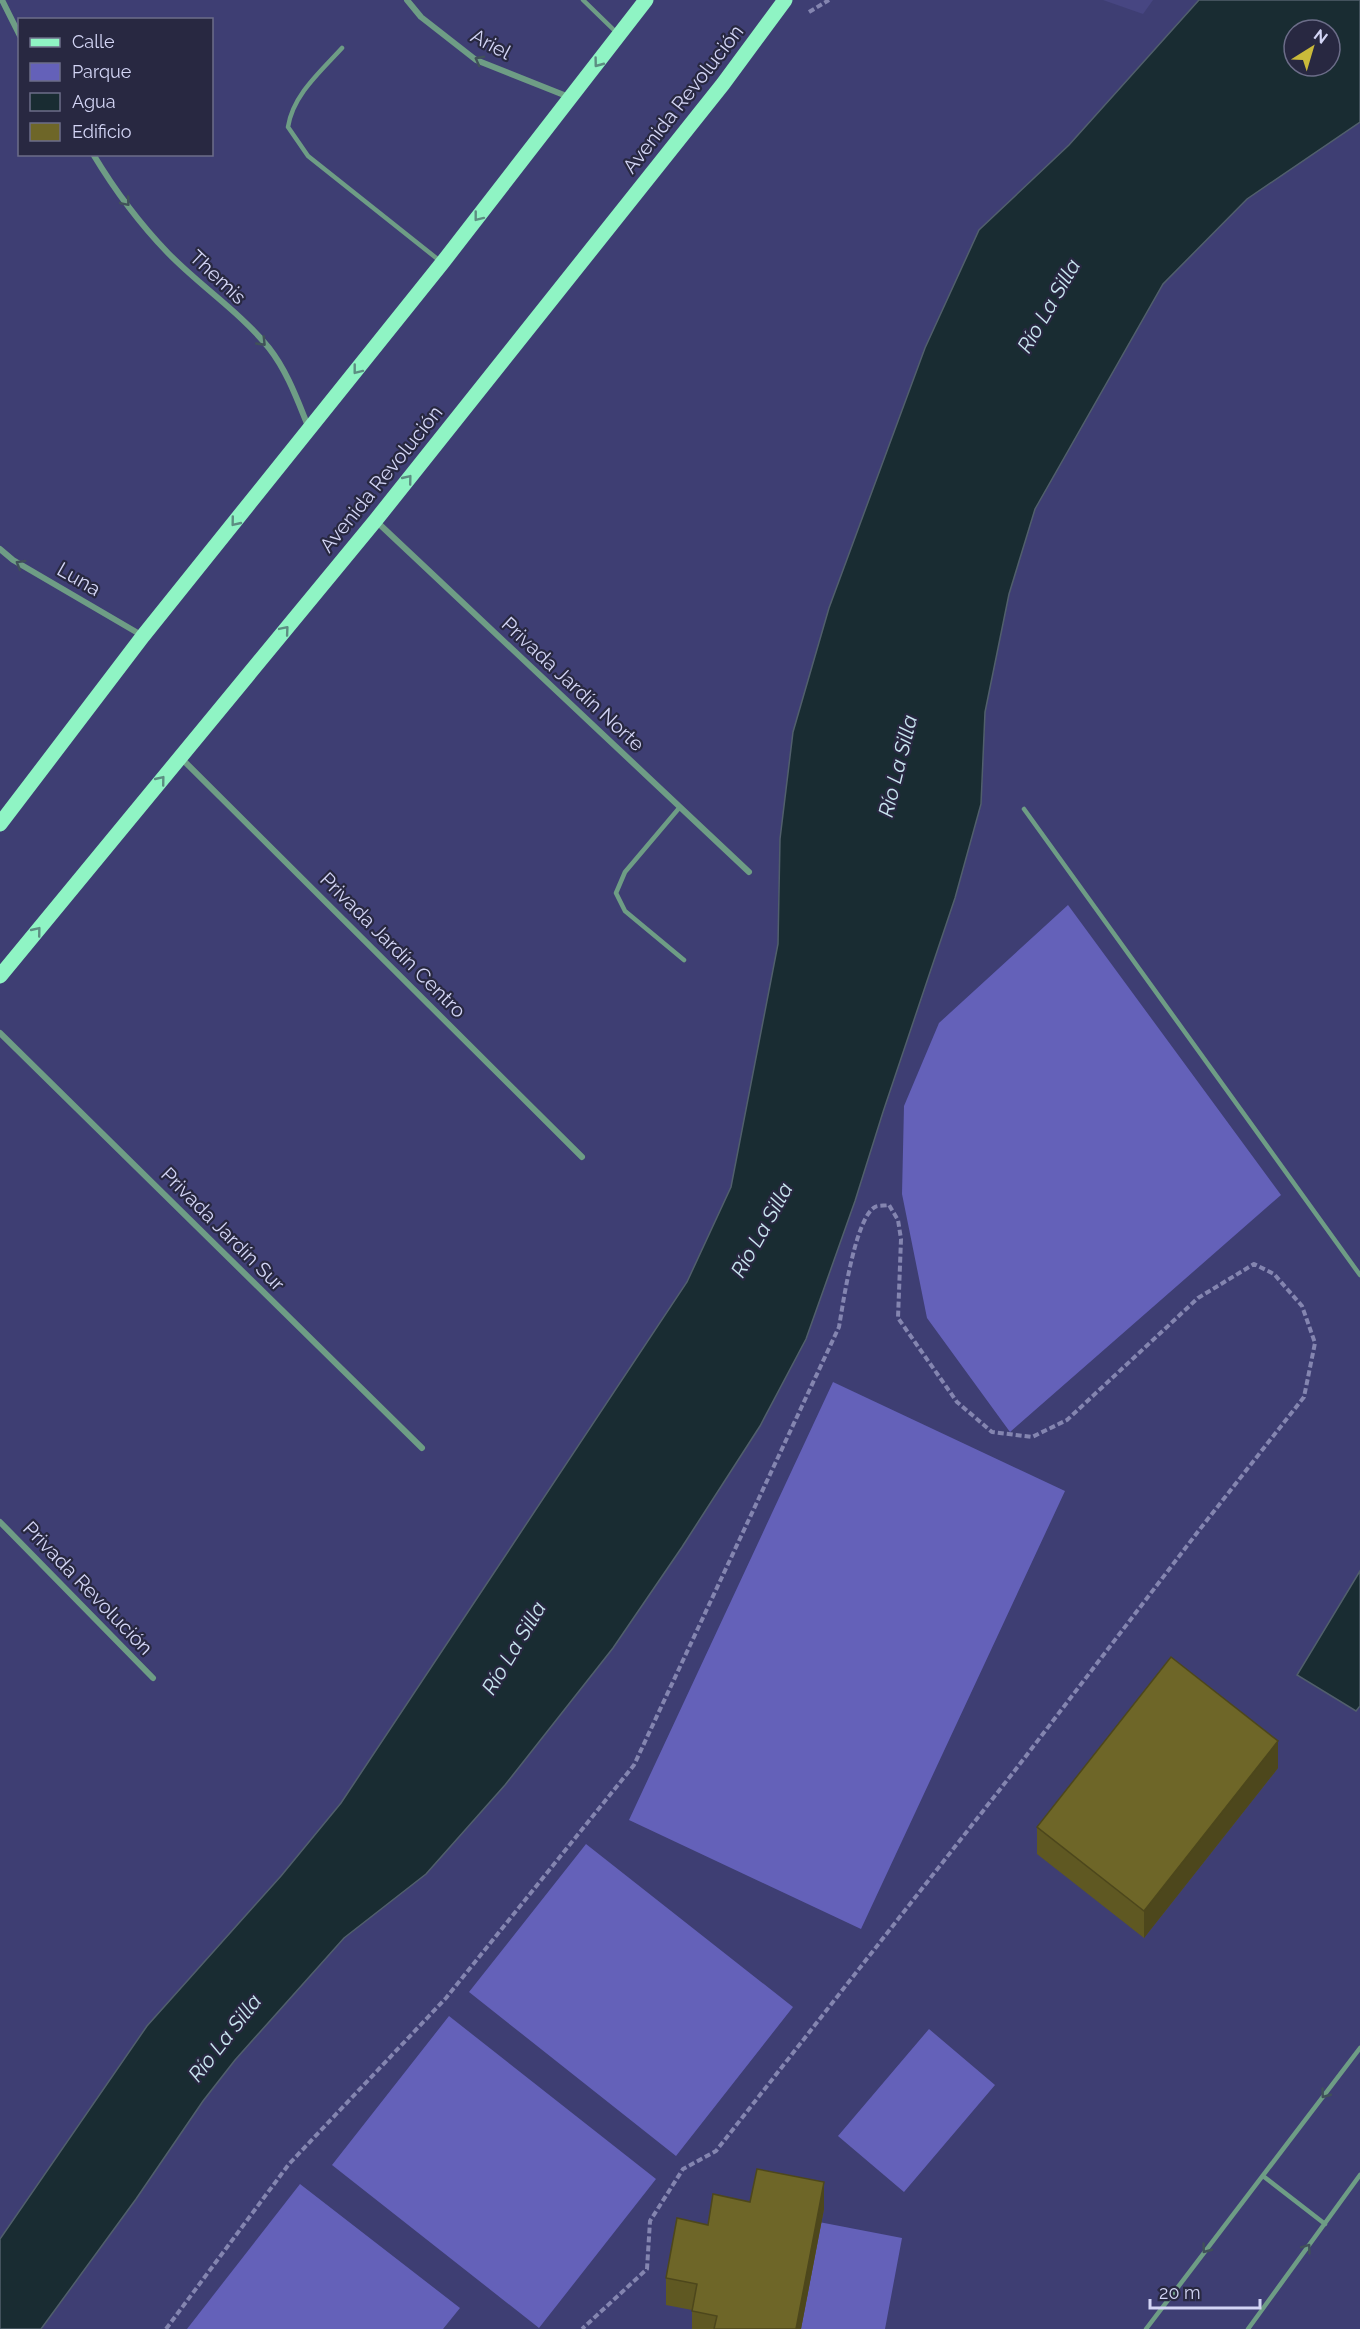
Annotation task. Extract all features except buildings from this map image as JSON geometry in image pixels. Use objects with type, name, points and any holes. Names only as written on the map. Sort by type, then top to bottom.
[{"type":"main road","points":[[0,824],[143,636],[443,262],[646,0]]},
{"type":"main road","name":"Avenida Revolución","points":[[0,976],[375,521],[723,84],[785,0]]},
{"type":"street","points":[[2,0],[18,32]]},
{"type":"street","name":"Ariel","points":[[407,0],[421,17],[476,60],[572,98]]},
{"type":"street","name":"Themis","points":[[94,156],[112,186],[168,253],[269,348],[292,386],[309,430]]},
{"type":"street","name":"Privada Jardín Norte","points":[[375,521],[749,872]]},
{"type":"street","name":"Luna","points":[[0,549],[13,560],[143,636]]},
{"type":"street","name":"Privada Jardín Centro","points":[[180,757],[582,1158]]},
{"type":"street","name":"Privada Jardín Sur","points":[[0,1032],[423,1448]]},
{"type":"street","name":"Privada Revolución","points":[[0,1522],[153,1678]]},
{"type":"lane","points":[[583,0],[619,35]]},
{"type":"lane","points":[[342,48],[308,85],[290,112],[288,128],[308,156],[443,262]]},
{"type":"lane","points":[[680,807],[625,872],[616,893],[624,911],[684,960]]},
{"type":"lane","points":[[1024,809],[1360,1275]]},
{"type":"lane","points":[[1146,2329],[1360,2048]]},
{"type":"lane","points":[[1248,2329],[1360,2175]]},
{"type":"lane","points":[[1263,2176],[1325,2224]]},
{"type":"path","points":[[166,2329],[289,2164],[446,1998],[634,1765],[839,1327],[851,1264],[864,1219],[875,1207],[889,1205],[898,1220],[901,1239],[898,1318],[957,1402],[992,1432],[1032,1437],[1067,1420],[1198,1298],[1254,1264],[1274,1274],[1302,1306],[1315,1343],[1304,1397],[716,2151],[683,2169],[650,2221],[647,2269],[582,2329]]},
{"type":"shaded area","points":[[1103,0],[1153,0],[1143,14]]},
{"type":"green space","points":[[1068,905],[1281,1195],[1010,1432],[927,1318],[902,1194],[904,1106],[939,1023]]},
{"type":"green space","points":[[833,1382],[1065,1491],[861,1929],[629,1820]]},
{"type":"green space","points":[[586,1844],[793,2007],[676,2156],[469,1992]]},
{"type":"green space","points":[[449,2016],[656,2179],[539,2328],[332,2165]]},
{"type":"green space","points":[[929,2029],[995,2085],[904,2192],[838,2136]]},
{"type":"green space","points":[[300,2184],[460,2308],[443,2329],[187,2329]]},
{"type":"green space","points":[[793,2217],[902,2238],[885,2329],[772,2329]]},
{"type":"water","name":"Río La Silla","points":[[1199,0],[1360,0],[1360,122],[1247,199],[1163,284],[1035,509],[1009,594],[985,712],[981,804],[955,898],[855,1201],[806,1339],[760,1426],[613,1648],[505,1785],[426,1874],[344,1938],[235,2060],[203,2101],[136,2199],[41,2329],[0,2329],[0,2239],[147,2026],[281,1876],[341,1803],[687,1282],[731,1187],[778,944],[780,839],[793,732],[829,608],[925,348],[979,230],[1069,145]]},
{"type":"water","points":[[1360,1571],[1360,1706],[1356,1711],[1297,1675]]}]
